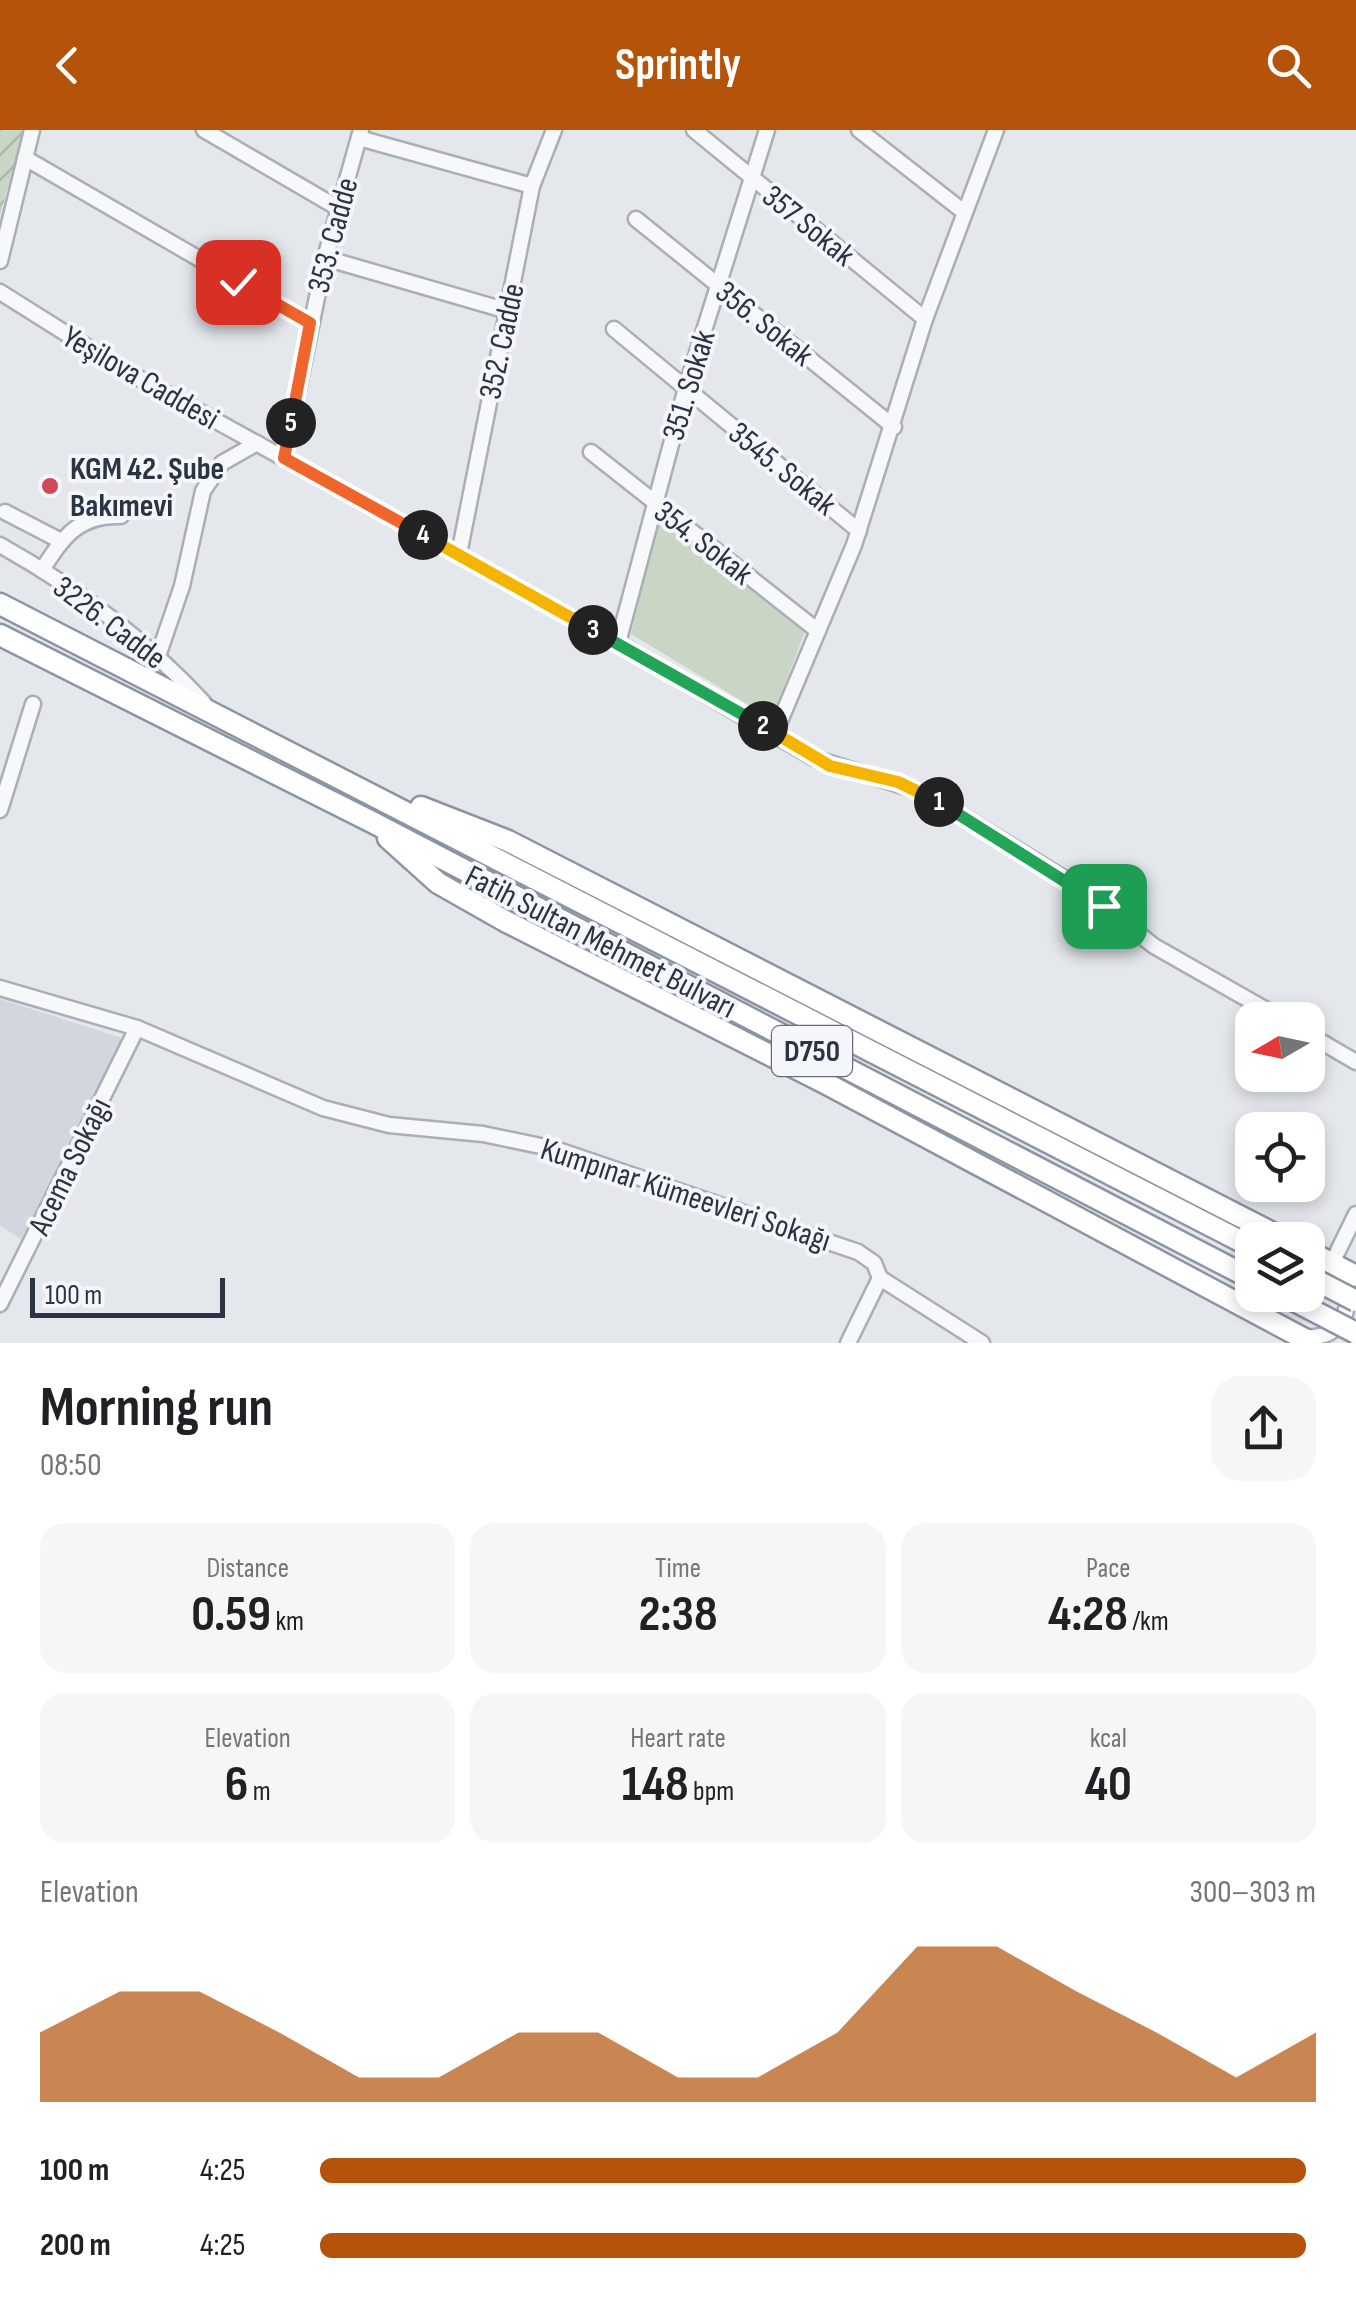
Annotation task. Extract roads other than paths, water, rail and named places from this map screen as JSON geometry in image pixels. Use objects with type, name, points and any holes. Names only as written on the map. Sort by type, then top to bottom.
[{"type":"highway","name":"Fatih Sultan Mehmet Bulvarı","points":[[0,604],[1235,1239]]},
{"type":"highway","name":"Fatih Sultan Mehmet Bulvarı","points":[[0,634],[372,822],[1235,1270]]},
{"type":"highway","points":[[385,799],[436,810],[508,842],[1251,1222]]},
{"type":"highway","points":[[372,822],[418,869],[506,921],[937,1142],[1297,1340]]},
{"type":"highway","points":[[1325,1258],[1356,1276]]},
{"type":"highway","points":[[1325,1285],[1356,1301]]},
{"type":"highway","points":[[1314,1312],[1356,1333]]},
{"type":"street","points":[[0,260],[32,130]]},
{"type":"street","points":[[204,130],[338,208]]},
{"type":"street","name":"352. Cadde","points":[[459,554],[532,186],[554,130]]},
{"type":"street","name":"357 Sokak","points":[[694,130],[925,319]]},
{"type":"street","name":"351. Sokak","points":[[618,644],[686,388],[767,130]]},
{"type":"street","points":[[860,130],[964,212]]},
{"type":"street","points":[[996,130],[925,319],[859,531],[775,733],[830,766],[925,792],[1083,890],[1154,946],[1252,1002]]},
{"type":"street","points":[[360,134],[532,186]]},
{"type":"street","name":"353. Cadde","points":[[284,458],[325,258],[360,134]]},
{"type":"street","points":[[25,158],[310,323]]},
{"type":"street","name":"356. Sokak","points":[[636,219],[894,427]]},
{"type":"street","points":[[325,258],[508,311]]},
{"type":"street","name":"Yeşilova Caddesi","points":[[0,292],[96,354],[775,733]]},
{"type":"street","name":"3545. Sokak","points":[[614,329],[859,531]]},
{"type":"street","points":[[158,656],[182,586],[203,491],[222,463],[257,443]]},
{"type":"street","name":"354. Sokak","points":[[592,452],[818,631]]},
{"type":"street","points":[[5,512],[61,541]]},
{"type":"street","points":[[42,570],[61,541],[91,517],[122,516]]},
{"type":"street","name":"3226. Cadde","points":[[0,545],[42,570],[158,656],[211,711]]},
{"type":"street","points":[[0,810],[33,704]]},
{"type":"street","name":"Kumpınar Kümeevleri Sokağı","points":[[0,988],[137,1028],[289,1096],[358,1119],[522,1141],[691,1192],[858,1252],[874,1263],[880,1278],[982,1343]]},
{"type":"street","name":"Acema Sokağı","points":[[0,1304],[137,1028]]},
{"type":"street","points":[[1325,1044],[1356,1062]]},
{"type":"street","points":[[1332,1262],[1356,1214]]},
{"type":"street","points":[[1278,1312],[1297,1340],[1330,1335],[1349,1318],[1353,1293],[1349,1281],[1332,1262],[1325,1262]]},
{"type":"street","points":[[848,1343],[880,1278]]},
{"type":"place","name":"KGM 42. Şube Bakımevi","points":[[50,486]]}]
